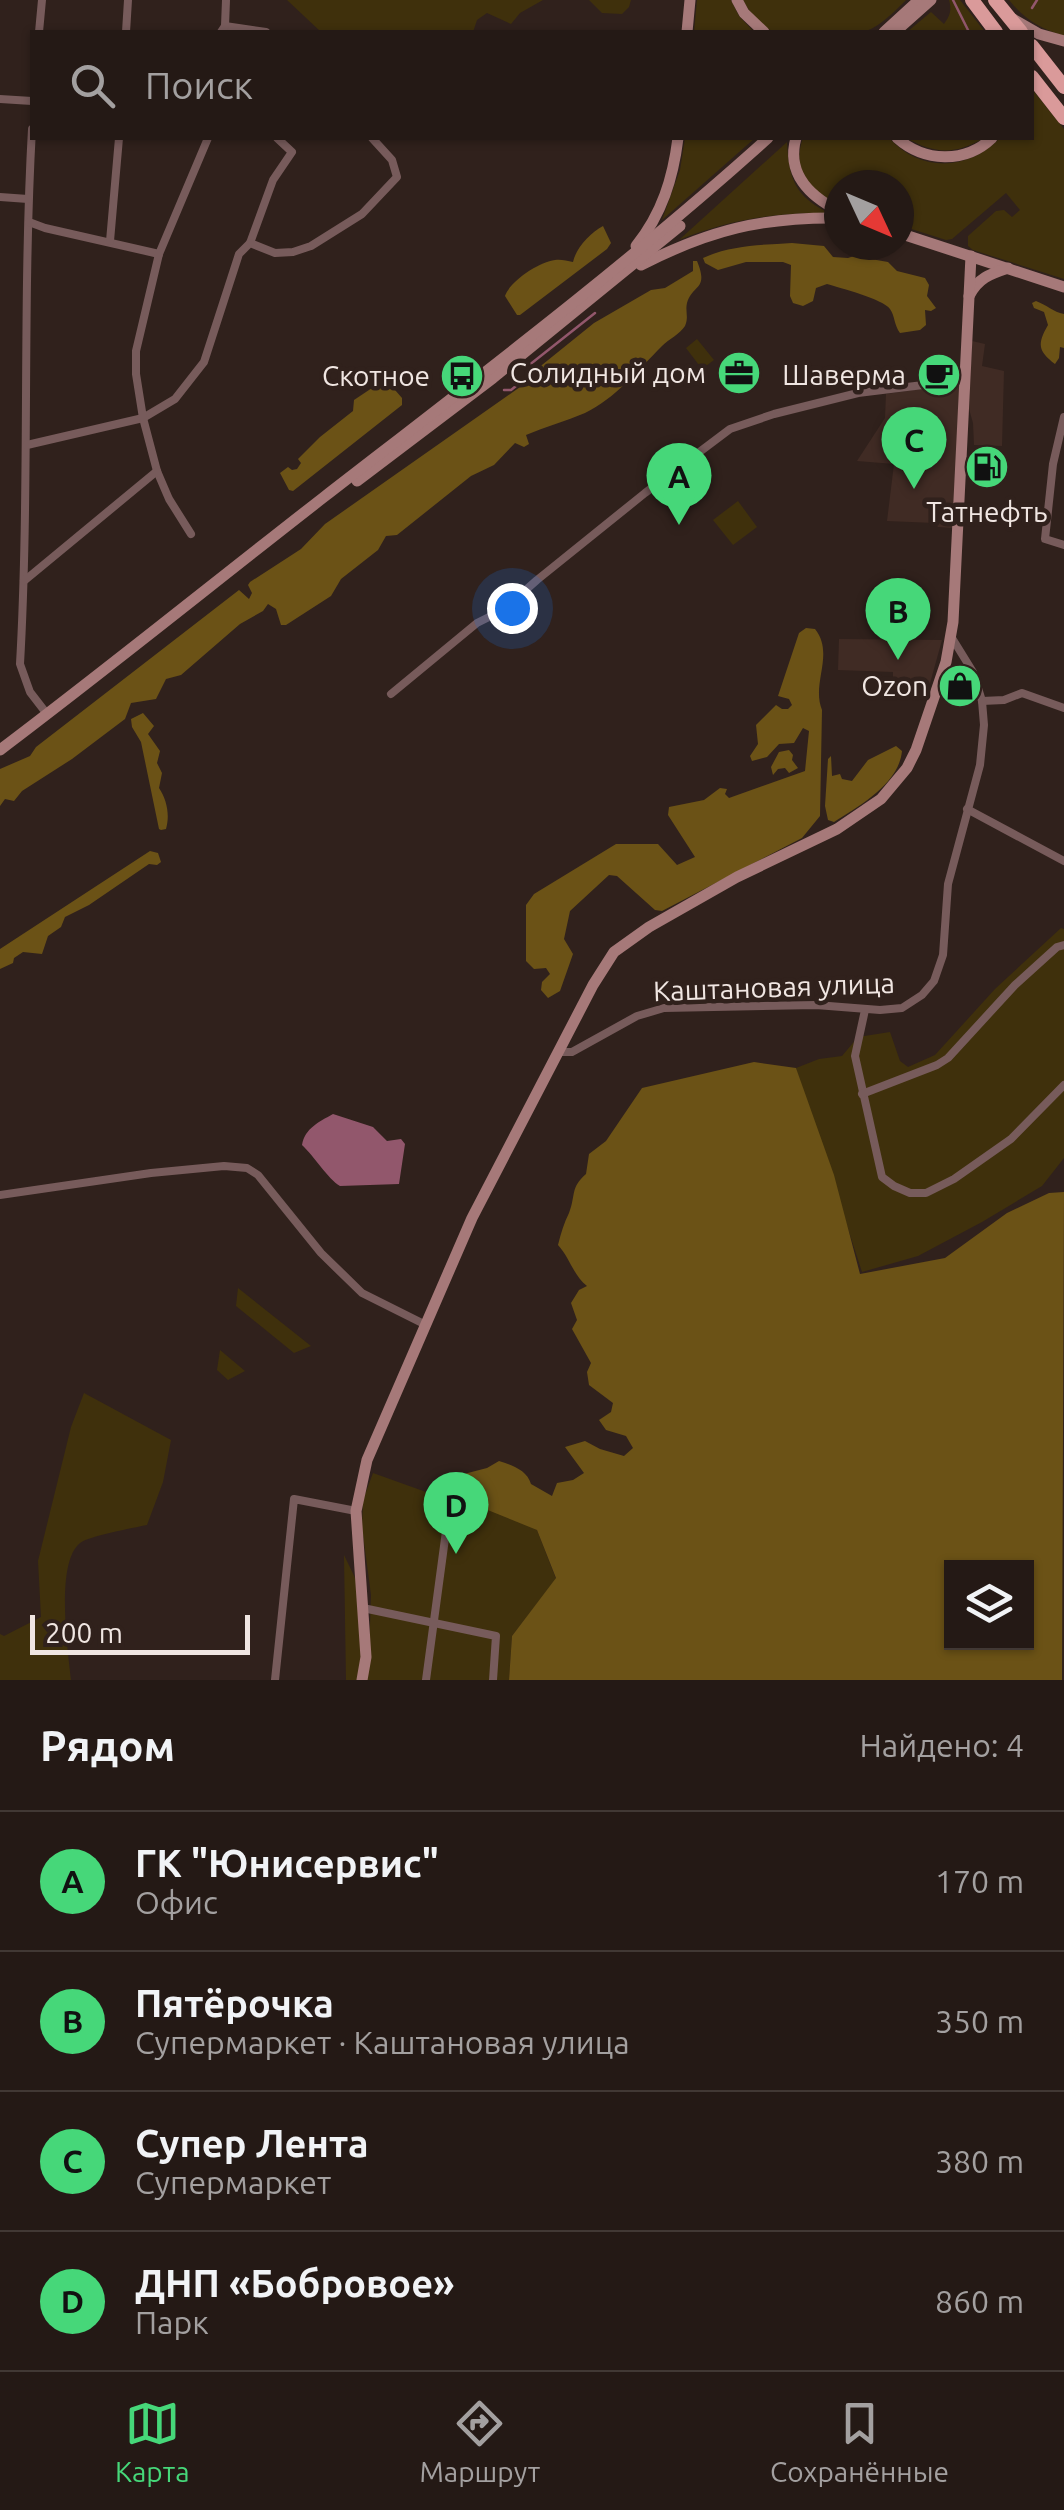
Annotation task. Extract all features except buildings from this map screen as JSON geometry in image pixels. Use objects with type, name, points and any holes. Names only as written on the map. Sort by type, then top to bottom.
[{"type":"highway","points":[[972,0],[994,30]]},
{"type":"highway","points":[[995,0],[1019,30]]},
{"type":"highway","points":[[1034,49],[1064,87]]},
{"type":"highway","points":[[1034,80],[1064,118]]},
{"type":"main road","points":[[687,30],[690,0]]},
{"type":"main road","points":[[737,0],[762,30]]},
{"type":"main road","points":[[884,30],[926,2]]},
{"type":"main road","points":[[1008,16],[1031,30]]},
{"type":"main road","points":[[898,30],[906,18]]},
{"type":"main road","points":[[1034,32],[1064,41]]},
{"type":"main road","points":[[620,272],[656,216],[667,191],[678,140]]},
{"type":"main road","points":[[620,272],[766,140]]},
{"type":"main road","points":[[0,750],[620,272],[777,140]]},
{"type":"main road","points":[[795,140],[795,167],[802,184],[824,203]]},
{"type":"main road","points":[[900,140],[917,151],[953,157],[969,153],[989,140]]},
{"type":"main road","points":[[620,272],[703,236],[758,223],[824,218]]},
{"type":"main road","points":[[914,238],[1064,287]]},
{"type":"main road","points":[[949,250],[968,282]]},
{"type":"main road","points":[[362,1680],[366,1657],[356,1511],[367,1460],[472,1218],[593,985],[614,952],[649,927],[861,814],[894,785],[916,750],[952,638],[970,256]]},
{"type":"main road","points":[[968,299],[979,280],[1008,268]]},
{"type":"street","points":[[39,30],[42,0]]},
{"type":"street","points":[[126,30],[128,0]]},
{"type":"street","points":[[223,29],[226,0]]},
{"type":"street","points":[[0,99],[30,101]]},
{"type":"street","points":[[31,140],[21,668],[30,692],[48,714]]},
{"type":"street","points":[[110,242],[119,140]]},
{"type":"street","points":[[192,534],[157,471],[143,418],[136,350],[159,254],[207,140]]},
{"type":"street","points":[[27,445],[143,418],[175,399],[204,362],[240,254],[250,242],[273,180],[292,152],[279,140]]},
{"type":"street","points":[[250,242],[275,252],[293,252],[311,246],[362,214],[396,177],[392,160],[374,140]]},
{"type":"street","points":[[0,197],[28,199]]},
{"type":"street","points":[[29,222],[159,254]]},
{"type":"street","points":[[392,694],[712,441],[744,423],[858,393],[964,380]]},
{"type":"street","points":[[1064,416],[1045,539],[1064,545]]},
{"type":"street","points":[[24,581],[157,471]]},
{"type":"street","name":"Каштановая улица","points":[[559,1052],[572,1052],[636,1016],[664,1008],[816,1005],[865,1010],[902,1008],[922,995],[934,981],[943,956],[948,884],[980,765],[984,726],[982,701],[973,672],[952,638]]},
{"type":"street","points":[[982,701],[1004,700],[1022,693],[1064,708]]},
{"type":"street","points":[[967,809],[1064,861]]},
{"type":"street","points":[[862,1094],[948,1058],[1015,985],[1064,945]]},
{"type":"street","points":[[865,1010],[855,1056],[882,1177],[910,1194],[926,1193],[954,1179],[1011,1139],[1064,1085]]},
{"type":"street","points":[[0,1196],[151,1173],[224,1166],[247,1168],[258,1175],[321,1253],[362,1293],[426,1325]]},
{"type":"street","points":[[426,1680],[451,1494]]},
{"type":"street","points":[[275,1680],[294,1499],[356,1511]]},
{"type":"street","points":[[363,1608],[496,1636],[493,1680]]},
{"type":"shaded area","points":[[287,0],[543,0],[520,13],[511,24],[487,13],[477,20],[474,30],[319,30]]},
{"type":"shaded area","points":[[589,0],[631,0],[622,14],[602,13]]},
{"type":"shaded area","points":[[697,0],[731,0],[752,30],[694,30]]},
{"type":"shaded area","points":[[743,0],[906,0],[868,30],[771,30]]},
{"type":"shaded area","points":[[949,0],[960,0],[983,30],[909,30],[931,12],[944,24]]},
{"type":"shaded area","points":[[1009,0],[1064,0],[1064,36],[1034,22]]},
{"type":"shaded area","points":[[1034,92],[1064,129],[1064,279],[968,246],[968,236],[996,211],[1004,210],[1012,217],[1020,210],[1006,193],[946,240],[914,230],[914,170],[824,170],[824,197],[806,179],[799,161],[802,140],[891,140],[915,157],[944,164],[974,157],[998,140],[1034,140]]},
{"type":"shaded area","points":[[685,140],[753,140],[662,220],[680,170]]},
{"type":"shaded area","points":[[910,140],[980,140],[954,150],[926,147]]},
{"type":"shaded area","points":[[787,142],[796,185],[808,200],[824,210],[752,219],[679,240]]},
{"type":"shaded area","points":[[603,226],[611,243],[607,249],[517,315],[505,296],[513,284],[541,264],[573,262],[584,241]]},
{"type":"shaded area","points":[[758,245],[824,246],[824,260],[888,262],[897,271],[925,278],[929,285],[927,296],[936,308],[925,310],[926,325],[920,330],[900,333],[886,305],[827,284],[816,288],[813,301],[803,306],[793,303],[791,265],[746,262],[718,270],[703,258]]},
{"type":"shaded area","points":[[693,261],[697,261],[701,282],[687,303],[685,326],[607,400],[585,413],[526,435],[529,444],[524,447],[515,443],[494,465],[471,476],[397,535],[386,536],[378,550],[341,579],[331,596],[286,625],[281,625],[276,609],[268,604],[181,675],[166,679],[156,699],[131,703],[125,719],[22,791],[14,801],[5,799],[0,806],[0,769],[30,756],[36,747],[239,590],[249,599],[250,582],[301,549],[325,524],[530,380],[532,373],[594,323],[693,271]]},
{"type":"shaded area","points":[[1036,301],[1064,314],[1064,348],[1060,347],[1055,364],[1041,347],[1048,325],[1044,312],[1034,308],[1032,303]]},
{"type":"shaded area","points":[[697,339],[714,360],[702,369],[686,348]]},
{"type":"shaded area","points":[[972,341],[985,344],[982,366],[1004,371],[1002,446],[974,445],[969,409]]},
{"type":"shaded area","points":[[944,366],[960,367],[954,528],[887,521],[894,464],[857,461],[885,418],[886,394],[942,386]]},
{"type":"shaded area","points":[[381,382],[388,382],[402,398],[402,405],[293,491],[289,490],[280,473],[288,467],[297,469],[301,463],[298,459],[353,411],[354,400]]},
{"type":"shaded area","points":[[738,501],[757,527],[733,545],[713,520]]},
{"type":"shaded area","points":[[806,628],[815,629],[823,648],[819,689],[820,816],[802,838],[662,911],[655,910],[617,876],[609,875],[570,911],[564,939],[573,954],[560,991],[548,998],[541,990],[542,982],[550,974],[546,968],[534,969],[526,961],[526,905],[534,894],[616,844],[658,844],[677,865],[695,857],[668,815],[669,807],[704,800],[720,788],[727,789],[725,794],[729,798],[805,771],[809,731],[803,728],[794,743],[779,744],[767,757],[752,761],[750,756],[758,744],[756,725],[776,705],[788,709],[792,705],[789,699],[778,696],[799,633]]},
{"type":"shaded area","points":[[839,639],[942,640],[927,694],[901,692],[893,684],[893,672],[838,670]]},
{"type":"shaded area","points":[[143,713],[154,726],[148,734],[160,751],[159,788],[168,813],[166,829],[161,830],[141,742],[132,727],[131,719]]},
{"type":"shaded area","points":[[896,746],[902,751],[899,763],[886,784],[834,822],[828,820],[828,759],[831,756],[832,776],[840,774],[842,779],[852,781],[868,760]]},
{"type":"shaded area","points":[[789,750],[798,768],[789,773],[785,768],[778,769],[773,775],[771,767],[779,752]]},
{"type":"shaded area","points":[[150,851],[158,853],[161,862],[149,864],[65,917],[61,927],[48,936],[42,954],[23,952],[0,969],[0,949]]},
{"type":"shaded area","points":[[1061,928],[1064,1158],[1042,1186],[982,1222],[918,1256],[862,1272],[796,1068],[842,1056],[858,1037],[890,1032],[900,1061],[908,1067],[935,1055],[995,989]]},
{"type":"shaded area","points":[[754,1062],[796,1068],[834,1175],[860,1274],[945,1258],[1007,1213],[1049,1193],[1064,1192],[1062,1680],[509,1680],[512,1636],[556,1578],[537,1530],[453,1496],[460,1475],[499,1461],[518,1469],[531,1484],[552,1496],[557,1483],[584,1473],[565,1447],[585,1441],[624,1456],[633,1448],[626,1436],[606,1430],[599,1420],[611,1412],[613,1403],[589,1385],[587,1372],[591,1363],[572,1329],[577,1320],[571,1303],[579,1290],[587,1286],[558,1245],[575,1188],[586,1174],[589,1154],[606,1141],[642,1088]]},
{"type":"shaded area","points":[[333,1114],[373,1127],[387,1141],[401,1139],[405,1144],[399,1184],[340,1186],[331,1178],[302,1145],[309,1130]]},
{"type":"shaded area","points":[[238,1288],[311,1346],[294,1353],[236,1306]]},
{"type":"shaded area","points":[[220,1350],[245,1371],[228,1380],[217,1370]]},
{"type":"shaded area","points":[[84,1393],[171,1440],[163,1482],[147,1525],[85,1540],[72,1553],[65,1587],[71,1680],[0,1680],[0,1634],[4,1636],[41,1617],[38,1561],[71,1427]]},
{"type":"shaded area","points":[[373,1473],[440,1497],[462,1486],[537,1530],[556,1579],[512,1636],[509,1680],[365,1680],[371,1595],[362,1527],[363,1500]]},
{"type":"shaded area","points":[[344,1555],[358,1584],[362,1658],[357,1680],[346,1680]]},
{"type":"waterway","points":[[953,0],[968,30]]},
{"type":"waterway","points":[[1032,8],[1037,0]]},
{"type":"waterway","points":[[504,390],[511,390],[526,378],[528,366],[595,313]]},
{"type":"place","name":"Солидный дом","points":[[739,373]]},
{"type":"place","name":"Шаверма","points":[[939,375]]},
{"type":"place","name":"Скотное","points":[[462,376]]},
{"type":"place","name":"Татнефть","points":[[987,467]]},
{"type":"place","name":"Супер Лента","points":[[914,489]]},
{"type":"place","name":"ГК \"Юнисервис\"","points":[[679,525]]},
{"type":"place","name":"Пятёрочка","points":[[898,660]]},
{"type":"place","name":"Ozon","points":[[960,686]]},
{"type":"place","name":"ДНП «Бобровое»","points":[[456,1554]]}]
